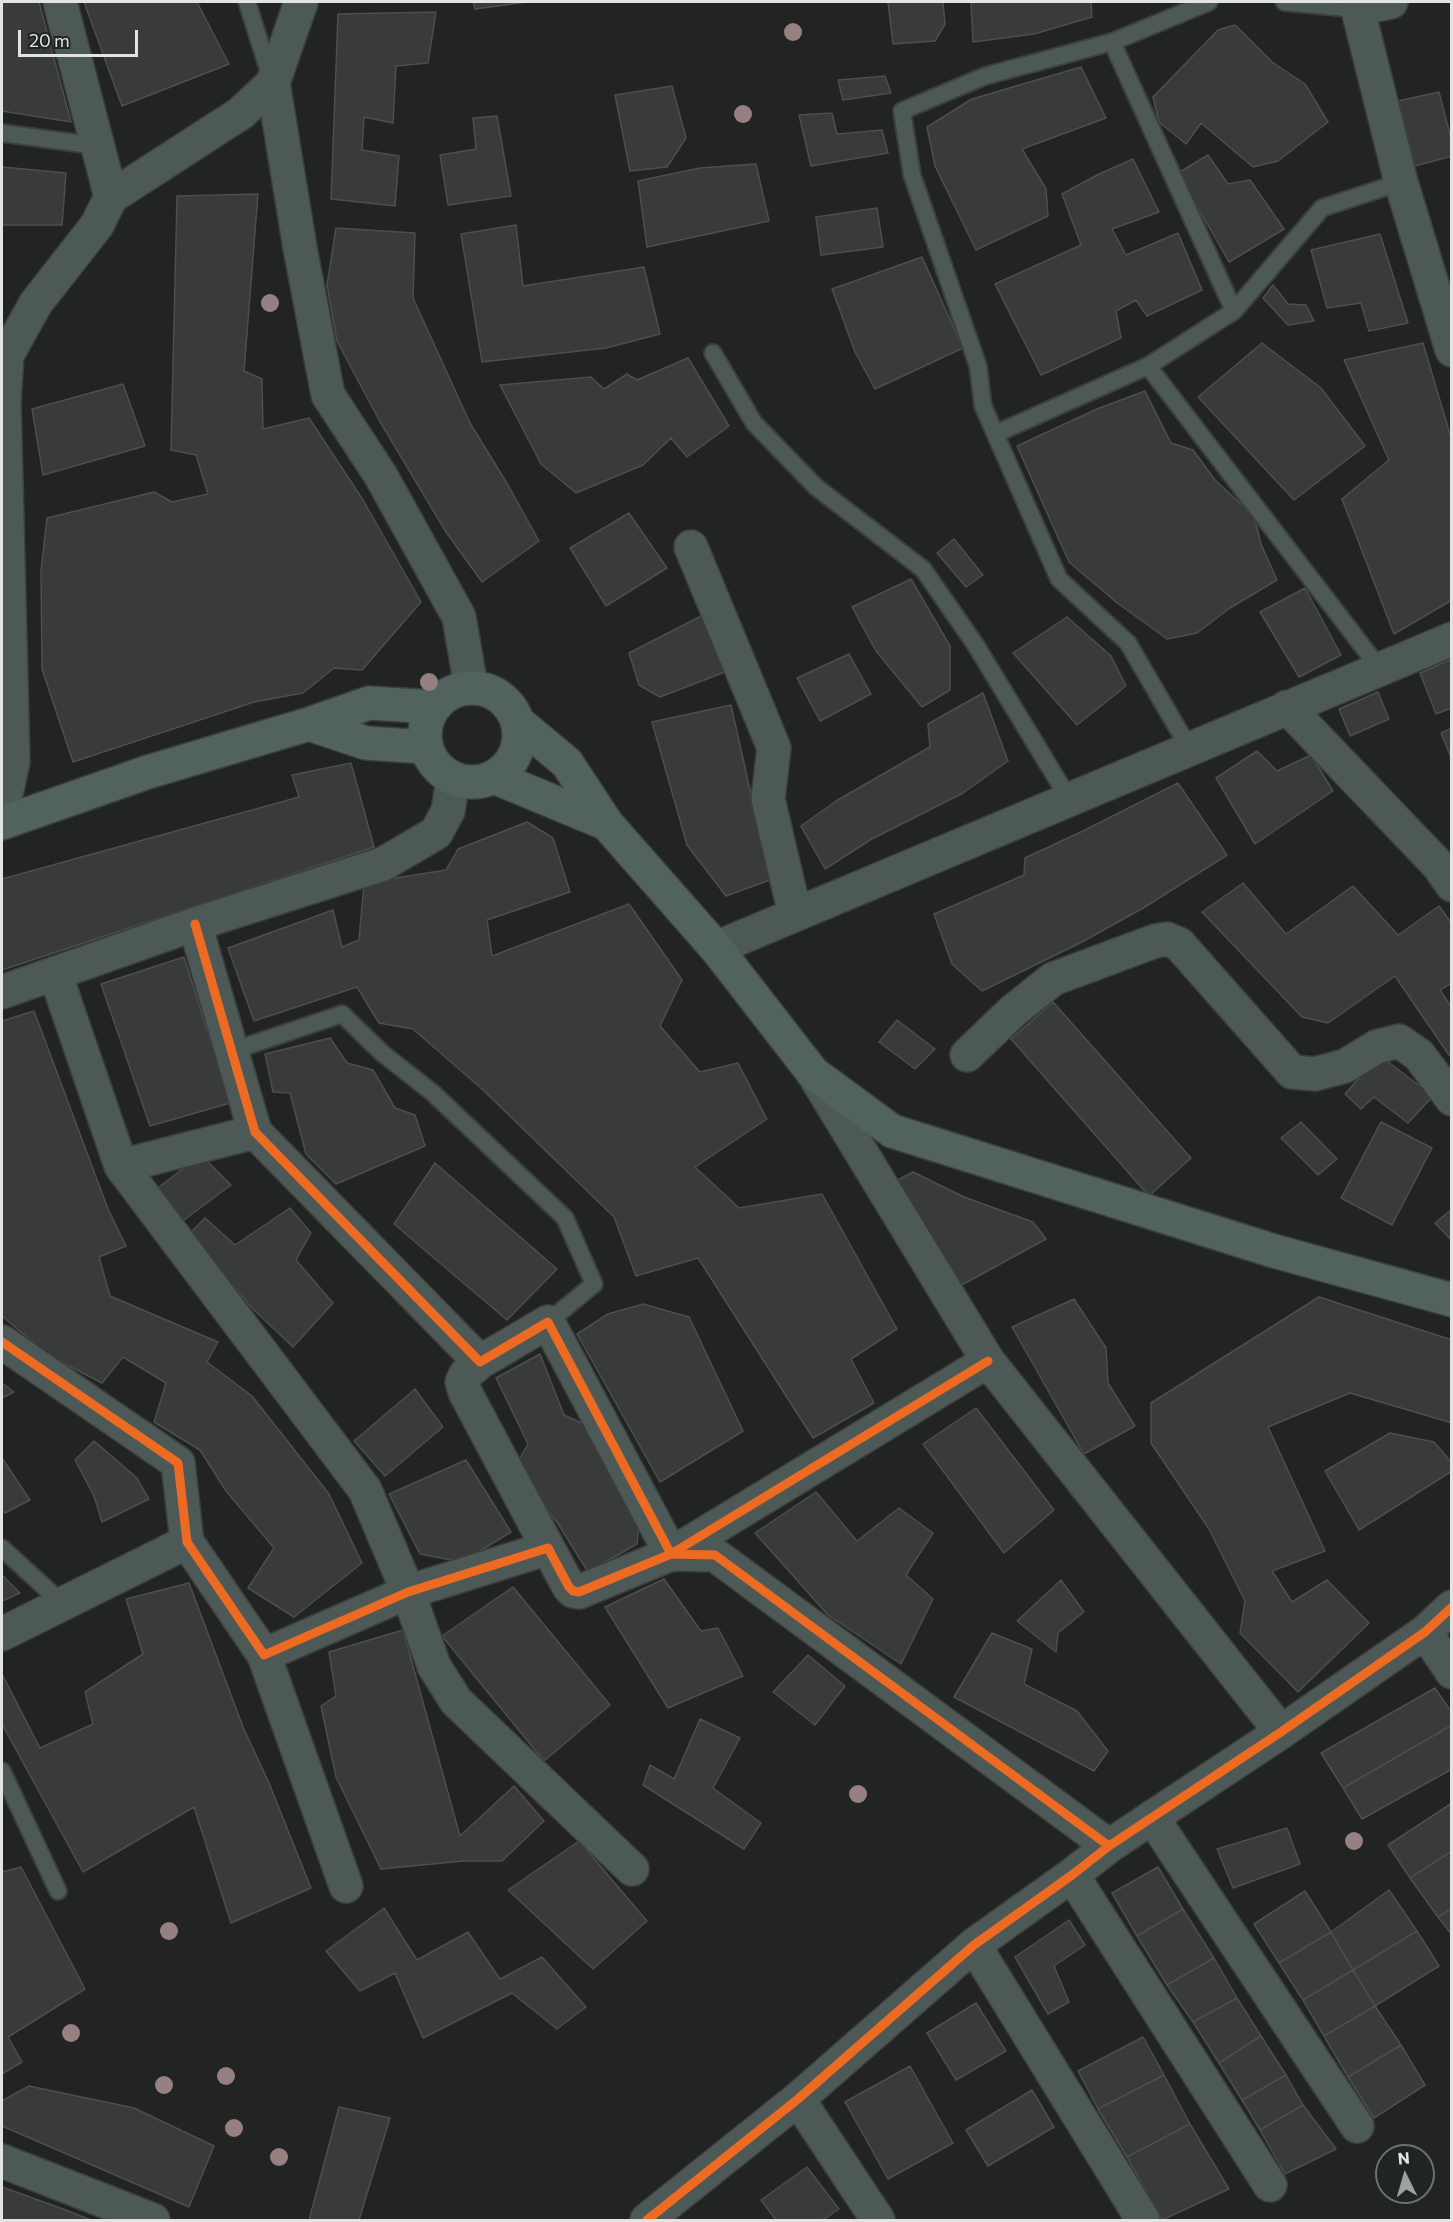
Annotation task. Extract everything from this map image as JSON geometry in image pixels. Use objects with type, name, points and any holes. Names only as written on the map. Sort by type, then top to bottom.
[{"type":"main road","points":[[519,723],[519,745],[510,763],[494,777],[474,783],[453,778],[436,766],[426,747],[425,726],[434,707],[450,693],[471,687],[492,692],[508,704],[519,723],[567,763],[607,824],[716,948],[813,1073],[892,1131],[1274,1251],[1452,1300]]},
{"type":"main road","points":[[2,823],[148,772],[309,724],[369,703],[434,707]]},
{"type":"main road","points":[[309,724],[366,743],[426,747]]},
{"type":"main road","points":[[494,777],[607,824]]},
{"type":"street","points":[[60,2],[111,197]]},
{"type":"street","points":[[2,812],[13,762],[4,401],[7,355],[36,303],[98,225],[111,197],[241,113],[273,82],[301,2]]},
{"type":"street","points":[[1391,2],[1357,5],[1401,182],[1452,350]]},
{"type":"street","points":[[273,82],[300,248],[328,395],[381,476],[459,616],[471,687]]},
{"type":"street","points":[[691,548],[774,748],[768,799],[795,914]]},
{"type":"street","points":[[716,948],[1452,639]]},
{"type":"street","points":[[1287,707],[1439,866],[1452,885]]},
{"type":"street","points":[[2,992],[195,924],[383,864],[436,833],[448,811],[453,778]]},
{"type":"street","points":[[195,924],[255,1132],[480,1362]]},
{"type":"street","points":[[967,1055],[1013,1011],[1053,979],[1155,941],[1167,939],[1179,944],[1292,1072],[1315,1074],[1345,1066],[1376,1047],[1399,1041],[1419,1055],[1452,1099]]},
{"type":"street","points":[[55,973],[121,1166],[365,1490],[408,1592],[434,1666],[456,1701],[632,1869]]},
{"type":"street","points":[[813,1073],[988,1361],[1281,1732]]},
{"type":"street","points":[[121,1166],[255,1132]]},
{"type":"street","points":[[671,1554],[548,1322],[480,1362],[466,1374],[462,1382],[465,1392],[569,1587],[579,1592],[671,1554],[988,1361]]},
{"type":"street","points":[[2,1342],[178,1463],[187,1542],[264,1655],[346,1886]]},
{"type":"street","points":[[2,1634],[187,1542]]},
{"type":"street","points":[[264,1655],[408,1592],[548,1548]]},
{"type":"street","points":[[671,1554],[715,1555],[1109,1846]]},
{"type":"street","points":[[646,2220],[798,2099],[974,1945],[1109,1846],[1281,1732],[1425,1632],[1452,1607]]},
{"type":"street","points":[[1425,1632],[1452,1672]]},
{"type":"street","points":[[1152,1817],[1357,2126]]},
{"type":"street","points":[[1072,1875],[1270,2185]]},
{"type":"street","points":[[974,1945],[1143,2220]]},
{"type":"street","points":[[798,2099],[879,2220]]},
{"type":"street","points":[[2,2162],[153,2220]]},
{"type":"lane","points":[[247,2],[273,82]]},
{"type":"lane","points":[[1189,748],[1128,643],[1059,579],[982,406],[978,366],[912,175],[902,111],[986,76],[1112,42],[1209,2]]},
{"type":"lane","points":[[1284,2],[1357,5]]},
{"type":"lane","points":[[1112,42],[1234,311]]},
{"type":"lane","points":[[2,133],[98,146]]},
{"type":"lane","points":[[995,434],[1148,366],[1234,311],[1322,208],[1401,182]]},
{"type":"lane","points":[[713,353],[754,423],[816,487],[923,568],[975,644],[1069,799]]},
{"type":"lane","points":[[1148,366],[1380,669]]},
{"type":"lane","points":[[232,1051],[342,1014],[382,1053],[433,1093],[565,1218],[594,1284],[548,1322]]},
{"type":"lane","points":[[2,1548],[63,1604]]},
{"type":"lane","points":[[2,1771],[58,1891]]},
{"type":"building","points":[[2,2],[39,2],[71,122],[2,111]]},
{"type":"building","points":[[84,2],[197,2],[229,64],[122,106]]},
{"type":"building","points":[[473,2],[527,2],[475,9]]},
{"type":"building","points":[[888,2],[943,2],[945,24],[935,41],[893,44]]},
{"type":"building","points":[[971,2],[1091,2],[1092,17],[1034,34],[973,42]]},
{"type":"building","points":[[436,12],[428,63],[396,66],[393,123],[364,117],[362,150],[399,156],[395,206],[331,199],[338,14]]},
{"type":"building","points":[[1235,25],[1272,62],[1305,84],[1328,122],[1278,161],[1253,167],[1201,123],[1186,144],[1159,122],[1153,97],[1218,30]]},
{"type":"building","points":[[1081,67],[1106,118],[1022,149],[1046,189],[1048,216],[976,250],[935,166],[927,127],[972,99]]},
{"type":"building","points":[[885,76],[891,93],[843,100],[838,80]]},
{"type":"building","points":[[672,86],[686,138],[667,167],[630,171],[615,95]]},
{"type":"building","points":[[1439,92],[1452,142],[1452,156],[1415,166],[1398,101]]},
{"type":"building","points":[[832,113],[837,134],[882,130],[888,153],[811,166],[799,115]]},
{"type":"building","points":[[497,116],[511,196],[448,205],[440,155],[476,149],[473,118]]},
{"type":"building","points":[[1208,155],[1228,184],[1250,180],[1284,229],[1229,262],[1178,173]]},
{"type":"building","points":[[1133,159],[1159,212],[1112,229],[1126,255],[1178,233],[1202,290],[1147,316],[1136,300],[1116,311],[1121,338],[1041,375],[995,284],[1081,245],[1062,194]]},
{"type":"building","points":[[756,164],[769,221],[647,247],[638,181],[700,168]]},
{"type":"building","points":[[2,167],[66,173],[62,225],[2,225]]},
{"type":"building","points":[[258,194],[244,371],[262,379],[263,429],[309,418],[363,500],[421,602],[362,670],[334,668],[303,693],[254,702],[73,762],[42,669],[41,571],[47,518],[154,492],[172,502],[208,494],[196,455],[171,450],[177,196]]},
{"type":"building","points":[[877,208],[883,247],[821,255],[816,217]]},
{"type":"building","points":[[516,225],[523,286],[644,267],[660,334],[606,348],[482,362],[461,234]]},
{"type":"building","points":[[336,228],[415,233],[413,298],[470,423],[539,541],[482,582],[446,532],[379,420],[337,341],[327,285]]},
{"type":"building","points":[[1380,234],[1408,323],[1369,331],[1361,303],[1327,308],[1311,250]]},
{"type":"building","points":[[922,257],[963,348],[875,389],[855,352],[832,289]]},
{"type":"building","points":[[1273,285],[1288,304],[1306,305],[1314,321],[1288,325],[1263,298]]},
{"type":"building","points":[[1262,343],[1321,388],[1365,446],[1294,500],[1198,397]]},
{"type":"building","points":[[1423,343],[1452,441],[1452,600],[1394,634],[1342,499],[1389,460],[1344,360]]},
{"type":"building","points":[[688,358],[729,426],[687,457],[671,438],[643,465],[576,493],[541,464],[500,385],[591,377],[604,389],[627,374],[637,380]]},
{"type":"building","points":[[123,384],[145,446],[43,475],[32,409]]},
{"type":"building","points":[[1145,391],[1171,443],[1193,450],[1215,480],[1254,516],[1261,544],[1277,580],[1230,608],[1197,633],[1167,639],[1116,602],[1069,562],[1017,446],[1097,409]]},
{"type":"building","points":[[629,513],[667,568],[606,606],[570,548]]},
{"type":"building","points":[[954,539],[983,575],[966,587],[937,553]]},
{"type":"building","points":[[911,579],[950,646],[950,690],[922,707],[876,651],[852,607]]},
{"type":"building","points":[[1305,588],[1341,655],[1299,677],[1260,612]]},
{"type":"building","points":[[705,614],[738,667],[660,697],[639,685],[629,653]]},
{"type":"building","points":[[1067,617],[1111,656],[1126,686],[1077,725],[1013,653]]},
{"type":"building","points":[[849,654],[871,694],[820,721],[797,678]]},
{"type":"building","points":[[1452,659],[1452,708],[1436,714],[1420,673]]},
{"type":"building","points":[[1378,692],[1389,719],[1350,736],[1339,709]]},
{"type":"building","points":[[983,693],[1008,761],[963,793],[870,840],[825,869],[801,826],[836,801],[930,747],[928,724]]},
{"type":"building","points":[[731,705],[761,839],[778,877],[726,896],[687,845],[652,722]]},
{"type":"building","points":[[1452,728],[1452,760],[1441,733]]},
{"type":"building","points":[[1257,751],[1277,771],[1311,755],[1333,791],[1255,844],[1216,778]]},
{"type":"building","points":[[351,763],[374,847],[2,970],[2,879],[299,797],[292,775]]},
{"type":"building","points":[[1178,783],[1227,855],[1145,907],[1082,942],[982,991],[952,964],[934,914],[1024,875],[1025,858]]},
{"type":"building","points":[[527,822],[553,838],[570,892],[487,920],[492,956],[629,904],[682,980],[660,1026],[700,1072],[738,1063],[767,1119],[695,1167],[739,1208],[822,1194],[897,1329],[851,1359],[874,1403],[813,1438],[698,1258],[636,1276],[614,1217],[482,1089],[413,1029],[379,1023],[357,987],[254,1021],[228,948],[333,910],[342,947],[359,940],[364,883],[446,870],[458,849]]},
{"type":"building","points":[[1243,883],[1286,934],[1353,886],[1398,935],[1439,906],[1452,924],[1452,983],[1440,990],[1452,1008],[1452,1054],[1449,1055],[1395,976],[1328,1023],[1302,1017],[1202,912]]},
{"type":"building","points":[[184,957],[230,1103],[150,1126],[101,984]]},
{"type":"building","points":[[1053,1002],[1191,1158],[1149,1196],[1011,1039]]},
{"type":"building","points":[[34,1011],[108,1209],[126,1246],[99,1257],[110,1296],[218,1342],[207,1362],[252,1396],[329,1494],[362,1563],[294,1617],[248,1588],[274,1548],[226,1491],[200,1450],[154,1422],[166,1383],[123,1357],[102,1383],[48,1355],[2,1316],[2,1021]]},
{"type":"building","points":[[897,1020],[935,1049],[915,1069],[879,1042]]},
{"type":"building","points":[[330,1038],[347,1063],[373,1070],[395,1108],[415,1115],[425,1146],[336,1184],[306,1154],[290,1093],[273,1092],[265,1054]]},
{"type":"building","points":[[1379,1055],[1433,1096],[1408,1123],[1374,1097],[1361,1109],[1345,1094]]},
{"type":"building","points":[[1301,1122],[1337,1159],[1318,1175],[1281,1138]]},
{"type":"building","points":[[1381,1122],[1432,1148],[1392,1225],[1341,1198]]},
{"type":"building","points":[[201,1155],[231,1185],[184,1220],[155,1190]]},
{"type":"building","points":[[435,1163],[557,1269],[507,1320],[394,1224]]},
{"type":"building","points":[[913,1172],[964,1197],[1033,1222],[1046,1239],[958,1287],[890,1184]]},
{"type":"building","points":[[290,1208],[311,1233],[296,1260],[333,1303],[293,1347],[253,1309],[218,1269],[191,1232],[205,1218],[235,1245]]},
{"type":"building","points":[[1452,1209],[1452,1241],[1435,1223]]},
{"type":"building","points":[[1319,1297],[1452,1340],[1452,1423],[1350,1393],[1268,1427],[1325,1551],[1272,1571],[1292,1602],[1327,1580],[1369,1623],[1298,1692],[1240,1633],[1245,1601],[1209,1529],[1151,1443],[1151,1403]]},
{"type":"building","points":[[1074,1299],[1106,1348],[1108,1383],[1135,1426],[1084,1454],[1012,1327]]},
{"type":"building","points":[[643,1304],[689,1317],[743,1431],[660,1482],[577,1334],[608,1314]]},
{"type":"building","points":[[540,1354],[564,1415],[588,1426],[639,1521],[637,1544],[588,1572],[557,1522],[513,1470],[528,1444],[496,1378]]},
{"type":"building","points":[[2,1383],[14,1392],[2,1398]]},
{"type":"building","points":[[415,1389],[443,1427],[385,1476],[354,1441]]},
{"type":"building","points":[[976,1408],[1054,1510],[1004,1553],[923,1444]]},
{"type":"building","points":[[1390,1433],[1434,1442],[1452,1463],[1452,1471],[1359,1530],[1325,1471]]},
{"type":"building","points":[[94,1441],[137,1478],[149,1499],[102,1522],[94,1496],[75,1460]]},
{"type":"building","points":[[2,1458],[30,1500],[5,1513],[2,1510]]},
{"type":"building","points":[[466,1460],[511,1532],[462,1562],[420,1554],[389,1494]]},
{"type":"building","points":[[816,1492],[857,1541],[899,1508],[933,1533],[906,1575],[933,1599],[901,1664],[828,1615],[755,1533]]},
{"type":"building","points":[[2,1575],[20,1593],[2,1601]]},
{"type":"building","points":[[664,1579],[701,1631],[718,1628],[743,1676],[668,1708],[605,1607]]},
{"type":"building","points":[[1061,1580],[1084,1612],[1058,1633],[1056,1652],[1017,1621]]},
{"type":"building","points":[[189,1583],[243,1727],[269,1783],[311,1888],[231,1923],[194,1807],[83,1872],[2,1724],[2,1674],[40,1748],[93,1724],[85,1692],[143,1654],[126,1599]]},
{"type":"building","points":[[513,1587],[610,1705],[544,1761],[442,1636]]},
{"type":"building","points":[[403,1630],[460,1836],[514,1786],[544,1821],[502,1861],[464,1861],[381,1869],[336,1777],[321,1706],[336,1696],[329,1652]]},
{"type":"building","points":[[992,1633],[1032,1649],[1024,1684],[1077,1711],[1108,1751],[1094,1771],[954,1697]]},
{"type":"building","points":[[808,1655],[845,1686],[815,1725],[773,1692]]},
{"type":"building","points":[[1435,1688],[1452,1713],[1452,1725],[1343,1788],[1321,1753]]},
{"type":"building","points":[[700,1719],[740,1738],[713,1788],[761,1823],[744,1849],[643,1785],[650,1765],[674,1779]]},
{"type":"building","points":[[1452,1725],[1452,1769],[1362,1819],[1343,1788]]},
{"type":"building","points":[[1452,1803],[1452,1851],[1410,1878],[1388,1845]]},
{"type":"building","points":[[1287,1828],[1300,1864],[1233,1888],[1217,1849]]},
{"type":"building","points":[[579,1841],[647,1921],[593,1969],[508,1890]]},
{"type":"building","points":[[1452,1851],[1452,1908],[1438,1917],[1410,1878]]},
{"type":"building","points":[[21,1867],[85,1989],[8,2037],[22,2062],[2,2074],[2,1872]]},
{"type":"building","points":[[1158,1867],[1183,1909],[1137,1936],[1112,1893]]},
{"type":"building","points":[[1389,1890],[1417,1931],[1353,1970],[1331,1932]]},
{"type":"building","points":[[1305,1891],[1331,1932],[1279,1963],[1254,1924]]},
{"type":"building","points":[[384,1908],[417,1960],[468,1932],[500,1979],[542,1957],[586,2007],[557,2029],[512,1993],[423,2038],[395,1973],[360,1991],[326,1951]]},
{"type":"building","points":[[1452,1908],[1452,1935],[1438,1917]]},
{"type":"building","points":[[1183,1909],[1214,1958],[1167,1985],[1137,1936]]},
{"type":"building","points":[[1069,1920],[1085,1945],[1054,1966],[1069,2002],[1048,2014],[1015,1957]]},
{"type":"building","points":[[1417,1931],[1439,1966],[1375,2006],[1353,1970]]},
{"type":"building","points":[[1331,1932],[1353,1970],[1303,2000],[1279,1963]]},
{"type":"building","points":[[1214,1958],[1237,1998],[1193,2022],[1167,1985]]},
{"type":"building","points":[[1353,1970],[1375,2006],[1324,2036],[1303,2000]]},
{"type":"building","points":[[1237,1998],[1261,2036],[1219,2063],[1193,2022]]},
{"type":"building","points":[[976,2003],[1006,2051],[956,2080],[927,2033]]},
{"type":"building","points":[[1375,2006],[1401,2045],[1348,2077],[1324,2036]]},
{"type":"building","points":[[1261,2036],[1286,2075],[1242,2100],[1219,2063]]},
{"type":"building","points":[[1143,2037],[1164,2075],[1098,2109],[1078,2071]]},
{"type":"building","points":[[1401,2045],[1425,2085],[1374,2118],[1348,2077]]},
{"type":"building","points":[[910,2066],[953,2143],[888,2179],[845,2102]]},
{"type":"building","points":[[1164,2075],[1190,2124],[1127,2157],[1098,2109]]},
{"type":"building","points":[[1286,2075],[1303,2105],[1260,2130],[1242,2100]]},
{"type":"building","points":[[29,2086],[134,2108],[214,2146],[189,2207],[2,2126],[2,2101]]},
{"type":"building","points":[[1032,2090],[1054,2127],[988,2166],[966,2130]]},
{"type":"building","points":[[1303,2105],[1336,2149],[1285,2174],[1260,2130]]},
{"type":"building","points":[[339,2107],[390,2118],[359,2220],[309,2220]]},
{"type":"building","points":[[1190,2124],[1229,2189],[1162,2220],[1127,2157]]},
{"type":"building","points":[[807,2167],[839,2209],[823,2220],[776,2220],[761,2200]]},
{"type":"building","points":[[2,2187],[63,2209],[91,2220],[2,2220]]},
{"type":"cycle path","points":[[195,924],[255,1132],[480,1362],[548,1322],[671,1554],[988,1361]]},
{"type":"cycle path","points":[[2,1342],[178,1463],[187,1542],[264,1655],[408,1592],[548,1548],[569,1587],[579,1592],[671,1554],[715,1555],[1109,1846]]},
{"type":"cycle path","points":[[647,2220],[798,2099],[974,1945],[1109,1846],[1281,1732],[1425,1632],[1452,1607]]}]
